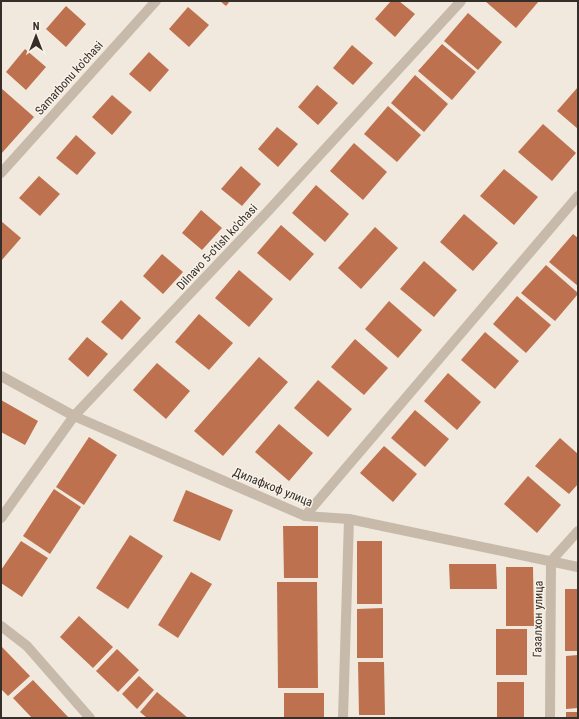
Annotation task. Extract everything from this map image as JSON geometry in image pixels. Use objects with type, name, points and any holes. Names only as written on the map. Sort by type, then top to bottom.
[{"type":"street","name":"Samarbonu ko'chasi","points":[[1,173],[156,1]]},
{"type":"street","name":"Dilnavo 5-o'tish ko'chasi","points":[[1,518],[74,416],[270,209],[461,1]]},
{"type":"street","points":[[305,516],[578,196]]},
{"type":"street","name":"Дилафкоф улица","points":[[1,376],[74,416],[305,516],[349,519],[578,567]]},
{"type":"street","points":[[343,718],[349,519]]},
{"type":"street","points":[[552,561],[578,531]]},
{"type":"street","name":"Газалхон улица","points":[[550,718],[552,561]]},
{"type":"street","points":[[1,626],[27,646],[90,718]]},
{"type":"building","points":[[220,1],[230,1],[226,6]]},
{"type":"building","points":[[391,1],[399,1],[415,14],[395,37],[375,19]]},
{"type":"building","points":[[485,1],[539,1],[516,28]]},
{"type":"building","points":[[66,6],[86,24],[66,47],[46,29]]},
{"type":"building","points":[[188,7],[209,25],[189,47],[169,29]]},
{"type":"building","points":[[468,13],[502,42],[478,70],[444,41]]},
{"type":"building","points":[[442,44],[476,72],[452,100],[418,71]]},
{"type":"building","points":[[352,45],[373,63],[353,85],[333,68]]},
{"type":"building","points":[[25,49],[46,67],[26,90],[6,72]]},
{"type":"building","points":[[149,52],[169,70],[150,92],[129,74]]},
{"type":"building","points":[[415,75],[448,104],[424,132],[391,103]]},
{"type":"building","points":[[317,85],[338,103],[318,125],[298,107]]},
{"type":"building","points":[[578,87],[578,129],[557,111]]},
{"type":"building","points":[[1,88],[34,117],[1,154]]},
{"type":"building","points":[[112,95],[132,112],[112,135],[92,117]]},
{"type":"building","points":[[388,106],[421,135],[397,162],[364,134]]},
{"type":"building","points":[[543,124],[576,153],[552,181],[518,152]]},
{"type":"building","points":[[277,127],[298,144],[278,167],[258,149]]},
{"type":"building","points":[[76,135],[96,153],[77,175],[56,158]]},
{"type":"building","points":[[354,143],[387,172],[363,200],[330,171]]},
{"type":"building","points":[[241,166],[261,184],[242,206],[221,189]]},
{"type":"building","points":[[504,169],[538,197],[514,225],[480,196]]},
{"type":"building","points":[[39,176],[60,194],[40,216],[19,198]]},
{"type":"building","points":[[316,185],[349,214],[325,242],[292,213]]},
{"type":"building","points":[[201,210],[222,228],[202,250],[182,233]]},
{"type":"building","points":[[464,214],[498,243],[473,271],[440,242]]},
{"type":"building","points":[[1,221],[21,238],[1,261]]},
{"type":"building","points":[[281,225],[314,254],[290,281],[257,253]]},
{"type":"building","points":[[375,227],[398,248],[361,289],[338,268]]},
{"type":"building","points":[[573,234],[578,238],[578,286],[549,262]]},
{"type":"building","points":[[162,254],[183,272],[163,294],[143,276]]},
{"type":"building","points":[[424,261],[457,290],[434,317],[400,289]]},
{"type":"building","points":[[546,265],[578,293],[555,321],[521,293]]},
{"type":"building","points":[[239,270],[273,299],[249,327],[215,298]]},
{"type":"building","points":[[517,296],[551,325],[526,353],[493,324]]},
{"type":"building","points":[[121,300],[141,318],[122,340],[101,322]]},
{"type":"building","points":[[389,301],[422,330],[398,358],[365,329]]},
{"type":"building","points":[[199,314],[233,343],[209,370],[175,342]]},
{"type":"building","points":[[485,332],[519,361],[495,389],[461,360]]},
{"type":"building","points":[[87,337],[108,354],[88,377],[68,359]]},
{"type":"building","points":[[355,339],[388,368],[364,395],[331,367]]},
{"type":"building","points":[[259,357],[288,382],[223,456],[194,431]]},
{"type":"building","points":[[157,363],[190,391],[166,419],[133,390]]},
{"type":"building","points":[[448,373],[481,402],[457,430],[424,401]]},
{"type":"building","points":[[318,380],[352,409],[328,437],[294,408]]},
{"type":"building","points":[[1,400],[38,421],[25,445],[1,432]]},
{"type":"building","points":[[415,410],[449,439],[425,467],[391,438]]},
{"type":"building","points":[[279,424],[313,453],[289,481],[255,452]]},
{"type":"building","points":[[89,437],[117,455],[84,505],[56,487]]},
{"type":"building","points":[[560,438],[578,454],[578,484],[569,494],[535,466]]},
{"type":"building","points":[[384,446],[417,474],[393,502],[360,473]]},
{"type":"building","points":[[528,476],[561,505],[537,533],[504,504]]},
{"type":"building","points":[[54,489],[81,507],[50,554],[23,536]]},
{"type":"building","points":[[186,490],[233,510],[220,541],[173,521]]},
{"type":"building","points":[[283,526],[318,526],[318,578],[284,578]]},
{"type":"building","points":[[130,535],[163,556],[128,609],[96,588]]},
{"type":"building","points":[[21,541],[48,558],[22,597],[1,583],[1,570]]},
{"type":"building","points":[[357,541],[382,541],[382,604],[357,604]]},
{"type":"building","points":[[449,564],[496,564],[497,589],[450,589]]},
{"type":"building","points":[[506,567],[533,567],[534,626],[506,626]]},
{"type":"building","points":[[191,572],[212,584],[178,638],[158,625]]},
{"type":"building","points":[[277,582],[317,582],[318,688],[278,688]]},
{"type":"building","points":[[565,589],[578,589],[578,651],[565,651]]},
{"type":"building","points":[[383,608],[383,658],[357,658],[357,609]]},
{"type":"building","points":[[79,616],[113,647],[93,668],[60,637]]},
{"type":"building","points":[[496,629],[527,629],[527,675],[496,675]]},
{"type":"building","points":[[1,646],[30,676],[8,696],[1,689]]},
{"type":"building","points":[[117,649],[139,670],[118,692],[96,671]]},
{"type":"building","points":[[578,655],[578,708],[566,709],[566,656]]},
{"type":"building","points":[[358,662],[384,662],[385,715],[359,715]]},
{"type":"building","points":[[139,676],[154,690],[137,709],[122,694]]},
{"type":"building","points":[[33,680],[69,718],[32,718],[13,698]]},
{"type":"building","points":[[497,682],[524,682],[524,718],[497,718]]},
{"type":"building","points":[[157,692],[188,718],[147,718],[140,712]]},
{"type":"building","points":[[284,693],[324,693],[324,718],[284,718]]},
{"type":"building","points":[[566,712],[578,712],[578,718],[566,718]]}]
